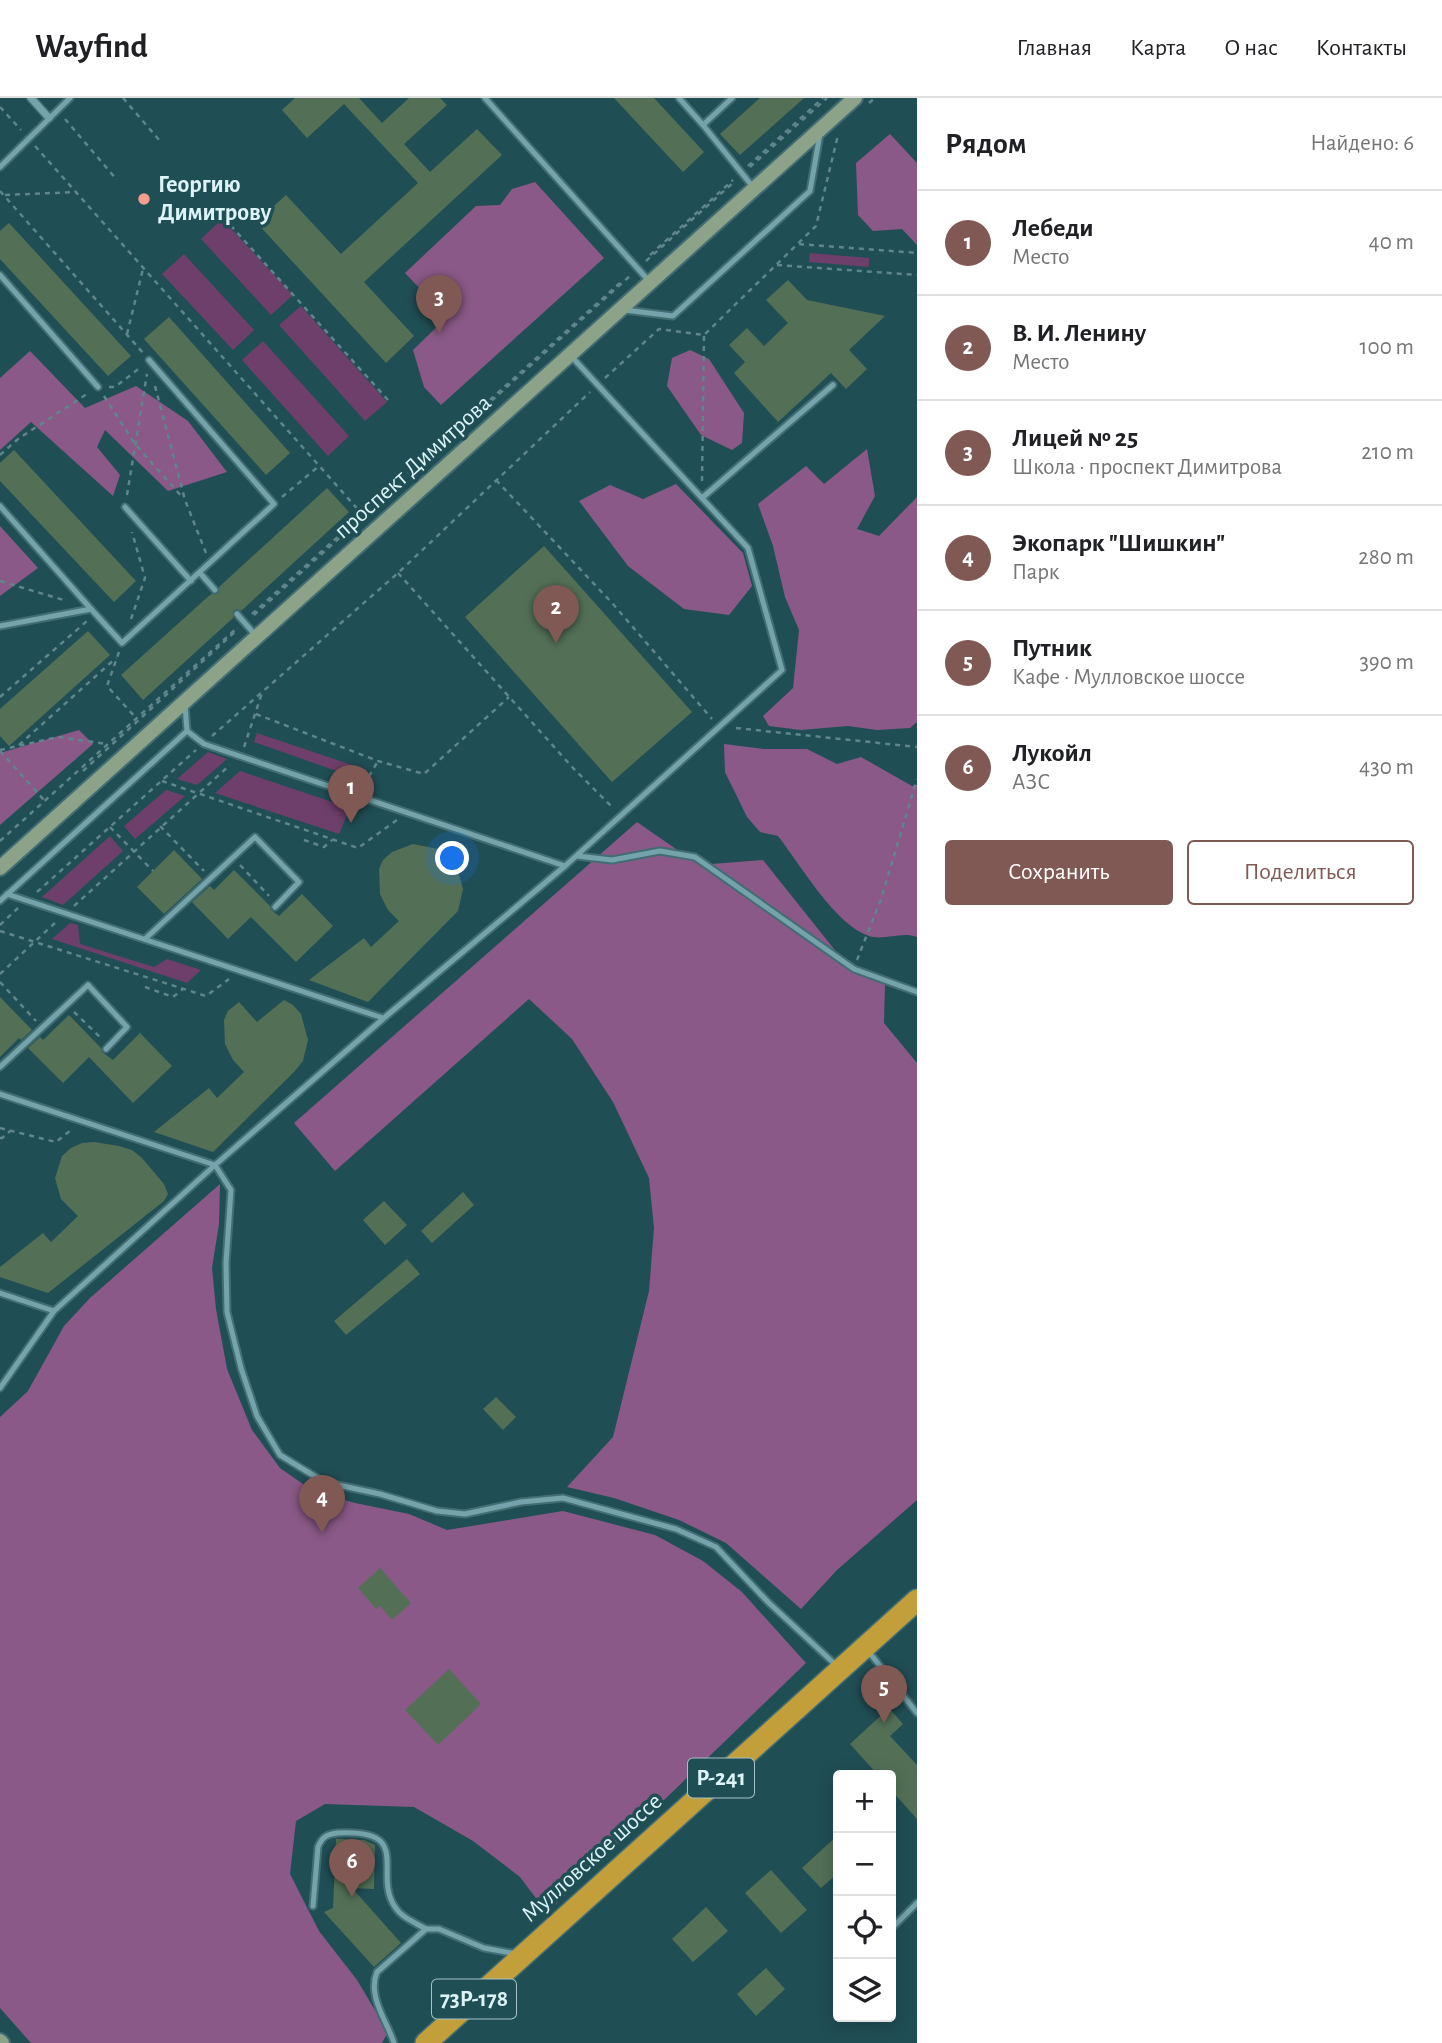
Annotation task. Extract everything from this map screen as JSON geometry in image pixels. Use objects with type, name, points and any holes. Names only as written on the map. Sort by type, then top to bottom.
[{"type":"highway","name":"Мулловское шоссе","points":[[426,2043],[917,1600]]},
{"type":"main road","name":"проспект Димитрова","points":[[0,868],[821,129],[861,102]]},
{"type":"street","points":[[30,98],[49,118]]},
{"type":"lane","points":[[0,167],[70,98]]},
{"type":"lane","points":[[485,98],[651,284]]},
{"type":"lane","points":[[680,98],[755,189]]},
{"type":"lane","points":[[703,125],[732,98]]},
{"type":"lane","points":[[622,310],[673,316],[810,191],[821,129]]},
{"type":"lane","points":[[0,275],[99,387]]},
{"type":"lane","points":[[0,1388],[54,1311],[215,1165],[565,866],[782,670],[748,548],[571,356]]},
{"type":"lane","points":[[0,506],[122,643],[274,504],[149,360]]},
{"type":"lane","points":[[702,498],[832,385]]},
{"type":"lane","points":[[125,507],[191,581]]},
{"type":"lane","points":[[200,573],[215,590]]},
{"type":"lane","points":[[0,626],[93,611]]},
{"type":"lane","points":[[237,614],[257,636]]},
{"type":"lane","points":[[185,702],[187,731],[204,744],[565,866]]},
{"type":"lane","points":[[0,901],[187,731]]},
{"type":"lane","points":[[145,939],[255,838],[299,882],[276,906]]},
{"type":"lane","points":[[576,856],[612,860],[660,851],[695,858],[854,969],[917,992]]},
{"type":"lane","points":[[7,894],[384,1018]]},
{"type":"lane","points":[[0,1067],[88,985],[127,1027],[107,1048]]},
{"type":"lane","points":[[0,1094],[215,1165],[231,1190],[226,1263],[227,1312],[257,1416],[280,1455],[324,1482],[380,1494],[437,1511],[466,1514],[520,1502],[563,1498],[676,1529],[716,1547],[768,1602],[840,1669]]},
{"type":"lane","points":[[0,1293],[54,1311]]},
{"type":"lane","points":[[865,1647],[917,1713]]},
{"type":"lane","points":[[313,1906],[318,1847],[321,1840],[329,1834],[361,1834],[378,1839],[384,1845],[390,1894],[395,1907],[403,1915],[426,1929],[439,1928],[484,1948],[523,1955]]},
{"type":"lane","points":[[896,1924],[917,1903]]},
{"type":"lane","points":[[394,2043],[375,1995],[373,1980],[377,1972],[426,1929]]},
{"type":"path","points":[[123,98],[160,141]]},
{"type":"path","points":[[129,98],[129,105]]},
{"type":"path","points":[[0,846],[825,98]]},
{"type":"path","points":[[861,102],[875,98]]},
{"type":"path","points":[[0,107],[362,514]]},
{"type":"path","points":[[58,110],[117,180]]},
{"type":"path","points":[[702,498],[705,335],[816,226],[839,131]]},
{"type":"path","points":[[0,191],[149,360],[185,500],[210,564]]},
{"type":"path","points":[[4,195],[76,192]]},
{"type":"path","points":[[224,218],[388,400]]},
{"type":"path","points":[[799,244],[917,253]]},
{"type":"path","points":[[777,265],[917,275]]},
{"type":"path","points":[[127,334],[144,268]]},
{"type":"path","points":[[244,622],[637,268]]},
{"type":"path","points":[[0,925],[398,573],[597,384],[659,329],[705,335]]},
{"type":"path","points":[[0,455],[18,439],[99,387],[115,387],[149,360]]},
{"type":"path","points":[[99,387],[135,444],[185,500]]},
{"type":"path","points":[[274,504],[319,466]]},
{"type":"path","points":[[496,480],[613,604],[717,726],[917,747]]},
{"type":"path","points":[[398,573],[573,768],[620,815]]},
{"type":"path","points":[[0,581],[93,611],[0,697]]},
{"type":"path","points":[[122,643],[107,686],[149,733]]},
{"type":"path","points":[[19,745],[118,657]]},
{"type":"path","points":[[0,974],[160,826],[241,756],[264,690]]},
{"type":"path","points":[[256,714],[378,761],[424,774],[509,697]]},
{"type":"path","points":[[0,841],[137,719]]},
{"type":"path","points":[[44,801],[0,750],[58,737],[108,744]]},
{"type":"path","points":[[358,797],[378,761]]},
{"type":"path","points":[[854,969],[881,899],[917,779]]},
{"type":"path","points":[[162,781],[358,848],[406,814]]},
{"type":"path","points":[[160,826],[211,878]]},
{"type":"path","points":[[110,827],[153,871]]},
{"type":"path","points":[[304,840],[324,847],[332,840]]},
{"type":"path","points":[[233,858],[276,906]]},
{"type":"path","points":[[0,931],[206,996],[240,971]]},
{"type":"path","points":[[0,982],[43,1028]]},
{"type":"path","points":[[145,987],[173,997],[184,989]]},
{"type":"path","points":[[67,1005],[107,1048]]},
{"type":"path","points":[[0,1128],[56,1142],[82,1121]]},
{"type":"path","points":[[0,1138],[10,1131]]},
{"type":"shaded area","points":[[890,134],[917,163],[917,245],[902,229],[873,231],[858,215],[856,163]]},
{"type":"shaded area","points":[[535,182],[604,258],[441,405],[424,387],[413,350],[447,317],[405,273],[476,206],[500,205],[512,189]]},
{"type":"shaded area","points":[[222,219],[293,295],[271,315],[201,239]]},
{"type":"shaded area","points":[[810,253],[869,258],[869,267],[809,262]]},
{"type":"shaded area","points":[[184,254],[254,330],[233,350],[162,274]]},
{"type":"shaded area","points":[[301,306],[387,402],[365,421],[279,325]]},
{"type":"shaded area","points":[[263,341],[349,436],[328,456],[242,360]]},
{"type":"shaded area","points":[[690,350],[709,359],[744,413],[742,443],[732,450],[701,435],[667,386],[672,358]]},
{"type":"shaded area","points":[[30,351],[85,408],[136,386],[188,421],[227,472],[168,491],[105,430],[97,447],[120,475],[113,496],[31,422],[0,450],[0,378]]},
{"type":"shaded area","points":[[867,449],[875,496],[857,529],[879,536],[917,497],[917,722],[910,728],[877,730],[848,726],[801,730],[769,726],[763,716],[793,688],[799,630],[785,597],[773,546],[758,504],[806,466],[824,484]]},
{"type":"shaded area","points":[[676,484],[743,553],[752,586],[729,615],[684,609],[628,566],[579,501],[610,485],[643,499]]},
{"type":"shaded area","points":[[0,526],[38,568],[0,596]]},
{"type":"shaded area","points":[[79,730],[93,744],[0,825],[0,753]]},
{"type":"shaded area","points":[[257,733],[367,770],[362,780],[254,742]]},
{"type":"shaded area","points":[[724,744],[764,749],[807,749],[837,764],[861,757],[912,786],[917,785],[917,937],[869,936],[856,930],[831,907],[778,836],[760,832],[747,817],[725,772]]},
{"type":"shaded area","points":[[208,752],[227,759],[197,785],[177,779]]},
{"type":"shaded area","points":[[240,771],[350,808],[339,834],[215,793]]},
{"type":"shaded area","points":[[166,790],[185,796],[135,839],[124,826]]},
{"type":"shaded area","points":[[637,822],[699,865],[763,860],[838,954],[885,983],[884,1023],[917,1063],[917,1500],[837,1570],[801,1609],[726,1543],[679,1520],[614,1498],[567,1487],[613,1437],[649,1291],[654,1228],[649,1178],[613,1102],[572,1039],[529,999],[335,1171],[294,1123]]},
{"type":"shaded area","points":[[110,836],[123,851],[63,905],[42,897]]},
{"type":"shaded area","points":[[70,923],[78,925],[80,944],[154,967],[167,959],[201,970],[187,983],[52,939]]},
{"type":"shaded area","points":[[220,1184],[219,1224],[212,1268],[227,1369],[252,1430],[280,1468],[313,1491],[409,1514],[447,1530],[563,1511],[655,1535],[703,1561],[742,1592],[806,1663],[547,1913],[520,1877],[473,1841],[414,1807],[325,1804],[296,1821],[290,1874],[319,1931],[357,1980],[388,2032],[382,2043],[31,2043],[0,2008],[0,1417],[28,1391],[64,1326],[90,1298]]},
{"type":"building","points":[[295,98],[359,98],[382,123],[409,98],[440,98],[447,105],[404,144],[430,172],[477,129],[502,155],[364,282],[414,336],[386,363],[256,222],[286,195],[341,254],[418,183],[344,104],[307,138],[282,110]]},
{"type":"building","points":[[614,98],[654,98],[704,152],[683,172]]},
{"type":"building","points":[[760,98],[804,98],[740,155],[720,134]]},
{"type":"building","points":[[9,223],[131,356],[108,376],[0,259],[0,231]]},
{"type":"building","points":[[788,280],[807,300],[885,316],[849,350],[867,369],[846,389],[831,373],[778,422],[734,373],[745,362],[729,345],[747,328],[764,346],[788,323],[766,300]]},
{"type":"building","points":[[169,317],[290,453],[266,475],[144,339]]},
{"type":"building","points":[[14,450],[136,581],[114,602],[0,481],[0,463]]},
{"type":"building","points":[[327,488],[349,512],[241,611],[233,611],[233,618],[143,700],[121,675],[211,594],[219,593],[219,587]]},
{"type":"building","points":[[544,546],[692,712],[612,782],[465,617]]},
{"type":"building","points":[[88,631],[110,655],[9,746],[0,736],[0,709]]},
{"type":"building","points":[[413,844],[438,849],[448,854],[456,864],[463,889],[458,911],[368,1002],[309,980],[364,938],[371,947],[399,921],[388,910],[380,894],[379,869],[383,860],[392,852]]},
{"type":"building","points":[[174,850],[202,879],[164,914],[137,887]]},
{"type":"building","points":[[234,870],[279,916],[302,894],[333,926],[296,962],[251,917],[228,939],[192,902],[210,886],[214,890]]},
{"type":"building","points":[[0,997],[32,1030],[21,1040],[19,1038],[0,1057]]},
{"type":"building","points":[[284,1000],[301,1014],[308,1040],[303,1061],[294,1072],[213,1152],[154,1132],[209,1088],[217,1098],[244,1072],[233,1060],[225,1044],[224,1020],[228,1011],[239,1002],[257,1022]]},
{"type":"building","points":[[69,1015],[102,1052],[113,1060],[140,1033],[172,1066],[133,1103],[89,1057],[63,1083],[28,1048],[40,1037],[43,1040]]},
{"type":"building","points":[[94,1142],[132,1150],[142,1158],[164,1184],[168,1194],[164,1201],[48,1293],[0,1277],[0,1267],[43,1233],[51,1242],[78,1216],[61,1199],[55,1178],[62,1156],[82,1143]]},
{"type":"building","points":[[463,1192],[474,1205],[432,1243],[421,1231]]},
{"type":"building","points":[[384,1201],[407,1225],[385,1245],[363,1220]]},
{"type":"building","points":[[407,1259],[420,1274],[346,1335],[334,1321]]},
{"type":"building","points":[[496,1397],[516,1417],[503,1430],[483,1409]]},
{"type":"building","points":[[380,1568],[411,1603],[392,1620],[380,1606],[376,1609],[358,1588]]},
{"type":"building","points":[[449,1669],[481,1704],[438,1745],[405,1710]]},
{"type":"building","points":[[889,1708],[903,1724],[890,1736],[917,1765],[917,1819],[896,1796],[896,1770],[873,1770],[850,1744]]},
{"type":"building","points":[[336,1839],[364,1840],[375,1845],[374,1889],[352,1888],[401,1943],[374,1967],[324,1912],[333,1908]]},
{"type":"building","points":[[833,1840],[833,1877],[821,1888],[802,1868]]},
{"type":"building","points":[[771,1870],[807,1910],[781,1933],[745,1893]]},
{"type":"building","points":[[706,1907],[728,1931],[693,1962],[672,1939]]},
{"type":"building","points":[[766,1968],[785,1989],[756,2016],[737,1994]]},
{"type":"place","name":"Георгию Димитрову","points":[[144,199]]},
{"type":"place","name":"Лицей № 25","points":[[439,333]]},
{"type":"place","name":"В. И. Ленину","points":[[556,643]]},
{"type":"place","name":"Лебеди","points":[[351,823]]},
{"type":"place","name":"Экопарк \"Шишкин\"","points":[[322,1533]]},
{"type":"place","name":"Путник","points":[[884,1723]]},
{"type":"place","name":"Лукойл","points":[[352,1897]]}]
